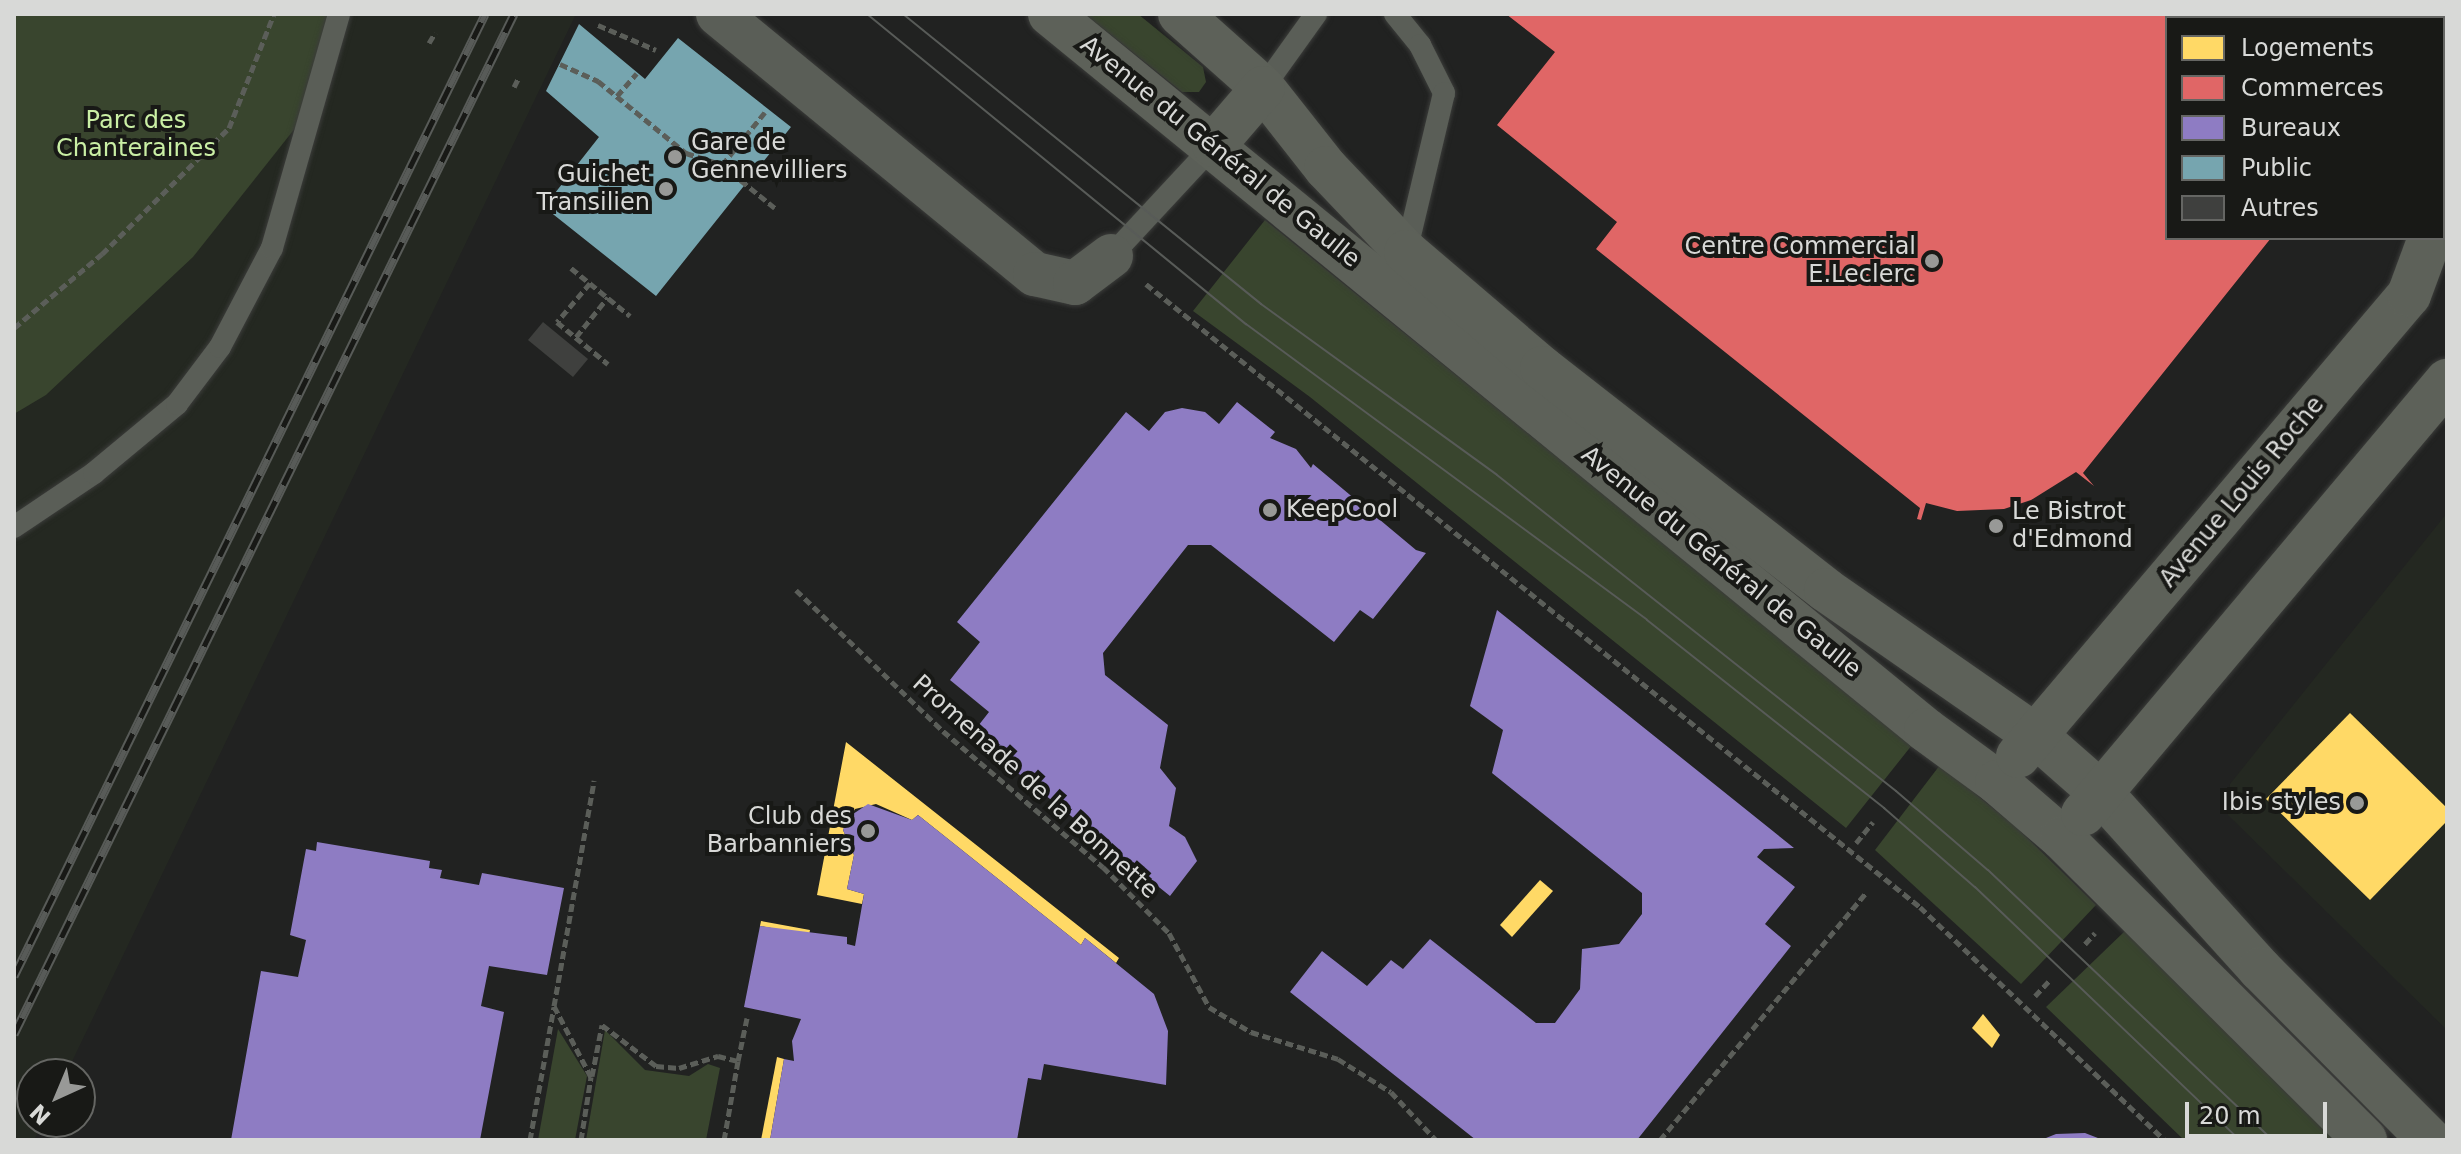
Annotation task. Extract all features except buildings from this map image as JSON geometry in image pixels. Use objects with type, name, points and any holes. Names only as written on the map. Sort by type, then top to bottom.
[{"type":"main road","name":"Avenue du Général de Gaulle","points":[[1050,14],[1914,720],[1997,782],[2062,838],[2365,1140]]},
{"type":"main road","name":"Avenue du Général de Gaulle","points":[[1180,14],[1263,88],[1326,168],[1406,252],[1683,481],[1826,590],[2035,735],[2101,793],[2260,969],[2430,1140]]},
{"type":"main road","points":[[1214,145],[1263,88]]},
{"type":"main road","name":"Avenue Louis Roche","points":[[1997,782],[2409,295],[2429,240]]},
{"type":"main road","points":[[2062,838],[2447,381]]},
{"type":"street","points":[[718,14],[1035,274],[1075,283],[1111,256]]},
{"type":"lane","points":[[14,527],[94,473],[177,404],[220,347],[272,248],[339,14]]},
{"type":"lane","points":[[1263,88],[1316,14]]},
{"type":"lane","points":[[1395,14],[1420,45],[1444,93],[1406,252]]},
{"type":"lane","points":[[1111,256],[1214,145]]},
{"type":"path","points":[[14,328],[102,254],[229,128],[274,14]]},
{"type":"path","points":[[598,25],[656,50]]},
{"type":"path","points":[[429,43],[435,33]]},
{"type":"path","points":[[560,64],[617,96],[686,153],[722,165],[775,208]]},
{"type":"path","points":[[617,96],[637,73]]},
{"type":"path","points":[[514,87],[519,77]]},
{"type":"path","points":[[722,165],[757,121]]},
{"type":"path","points":[[1111,256],[1920,907],[2165,1140]]},
{"type":"path","points":[[571,268],[630,316]]},
{"type":"path","points":[[590,283],[557,322],[608,364]]},
{"type":"path","points":[[576,337],[608,297]]},
{"type":"path","name":"Promenade de la Bonnette","points":[[796,590],[943,731],[1114,878],[1169,933],[1209,1007],[1251,1032],[1338,1059],[1391,1092],[1436,1140]]},
{"type":"path","points":[[530,1140],[594,781]]},
{"type":"path","points":[[1856,843],[1873,822]]},
{"type":"path","points":[[1660,1140],[1866,893]]},
{"type":"path","points":[[2035,996],[2050,980]]},
{"type":"path","points":[[554,1006],[591,1077]]},
{"type":"path","points":[[724,1140],[747,1018]]},
{"type":"path","points":[[581,1140],[602,1025],[656,1066],[679,1068],[718,1056],[738,1061]]},
{"type":"shaded area","points":[[331,14],[576,14],[74,1058],[16,1058],[16,1138],[35,1138],[14,1140],[14,414],[46,395],[193,257]]},
{"type":"shaded area","points":[[2447,513],[2447,1030],[2228,815],[2230,784]]},
{"type":"green space","name":"Parc des Chanteraines","points":[[14,14],[331,14],[296,127],[193,257],[46,395],[14,414]]},
{"type":"green space","points":[[1085,14],[1138,14],[1203,67],[1206,82],[1199,92],[1182,92]]},
{"type":"green space","points":[[1265,220],[1912,745],[1846,828],[1310,397],[1193,311]]},
{"type":"green space","points":[[1940,765],[2016,827],[2096,905],[2021,984],[1875,850]]},
{"type":"green space","points":[[2126,930],[2341,1140],[2184,1140],[2046,1007]]},
{"type":"green space","points":[[558,1029],[587,1076],[575,1140],[538,1140]]},
{"type":"green space","points":[[605,1030],[645,1070],[689,1076],[708,1064],[720,1068],[706,1140],[586,1140]]},
{"type":"tram line","points":[[867,14],[1246,324],[1647,620],[1884,808],[1975,887],[2240,1140]]},
{"type":"tram line","points":[[903,14],[1261,304],[1497,475],[1896,791],[1988,870],[2273,1140]]},
{"type":"railway","points":[[14,976],[485,14]]},
{"type":"railway","points":[[14,1034],[514,14]]},
{"type":"place","name":"Gare de Gennevilliers","points":[[675,157]]},
{"type":"place","name":"Guichet Transilien","points":[[666,189]]},
{"type":"place","name":"Centre Commercial E.Leclerc","points":[[1932,261]]},
{"type":"place","name":"KeepCool","points":[[1270,510]]},
{"type":"place","name":"Le Bistrot d'Edmond","points":[[1996,526]]},
{"type":"place","name":"Ibis styles","points":[[2357,803]]},
{"type":"place","name":"Club des Barbanniers","points":[[868,831]]}]
